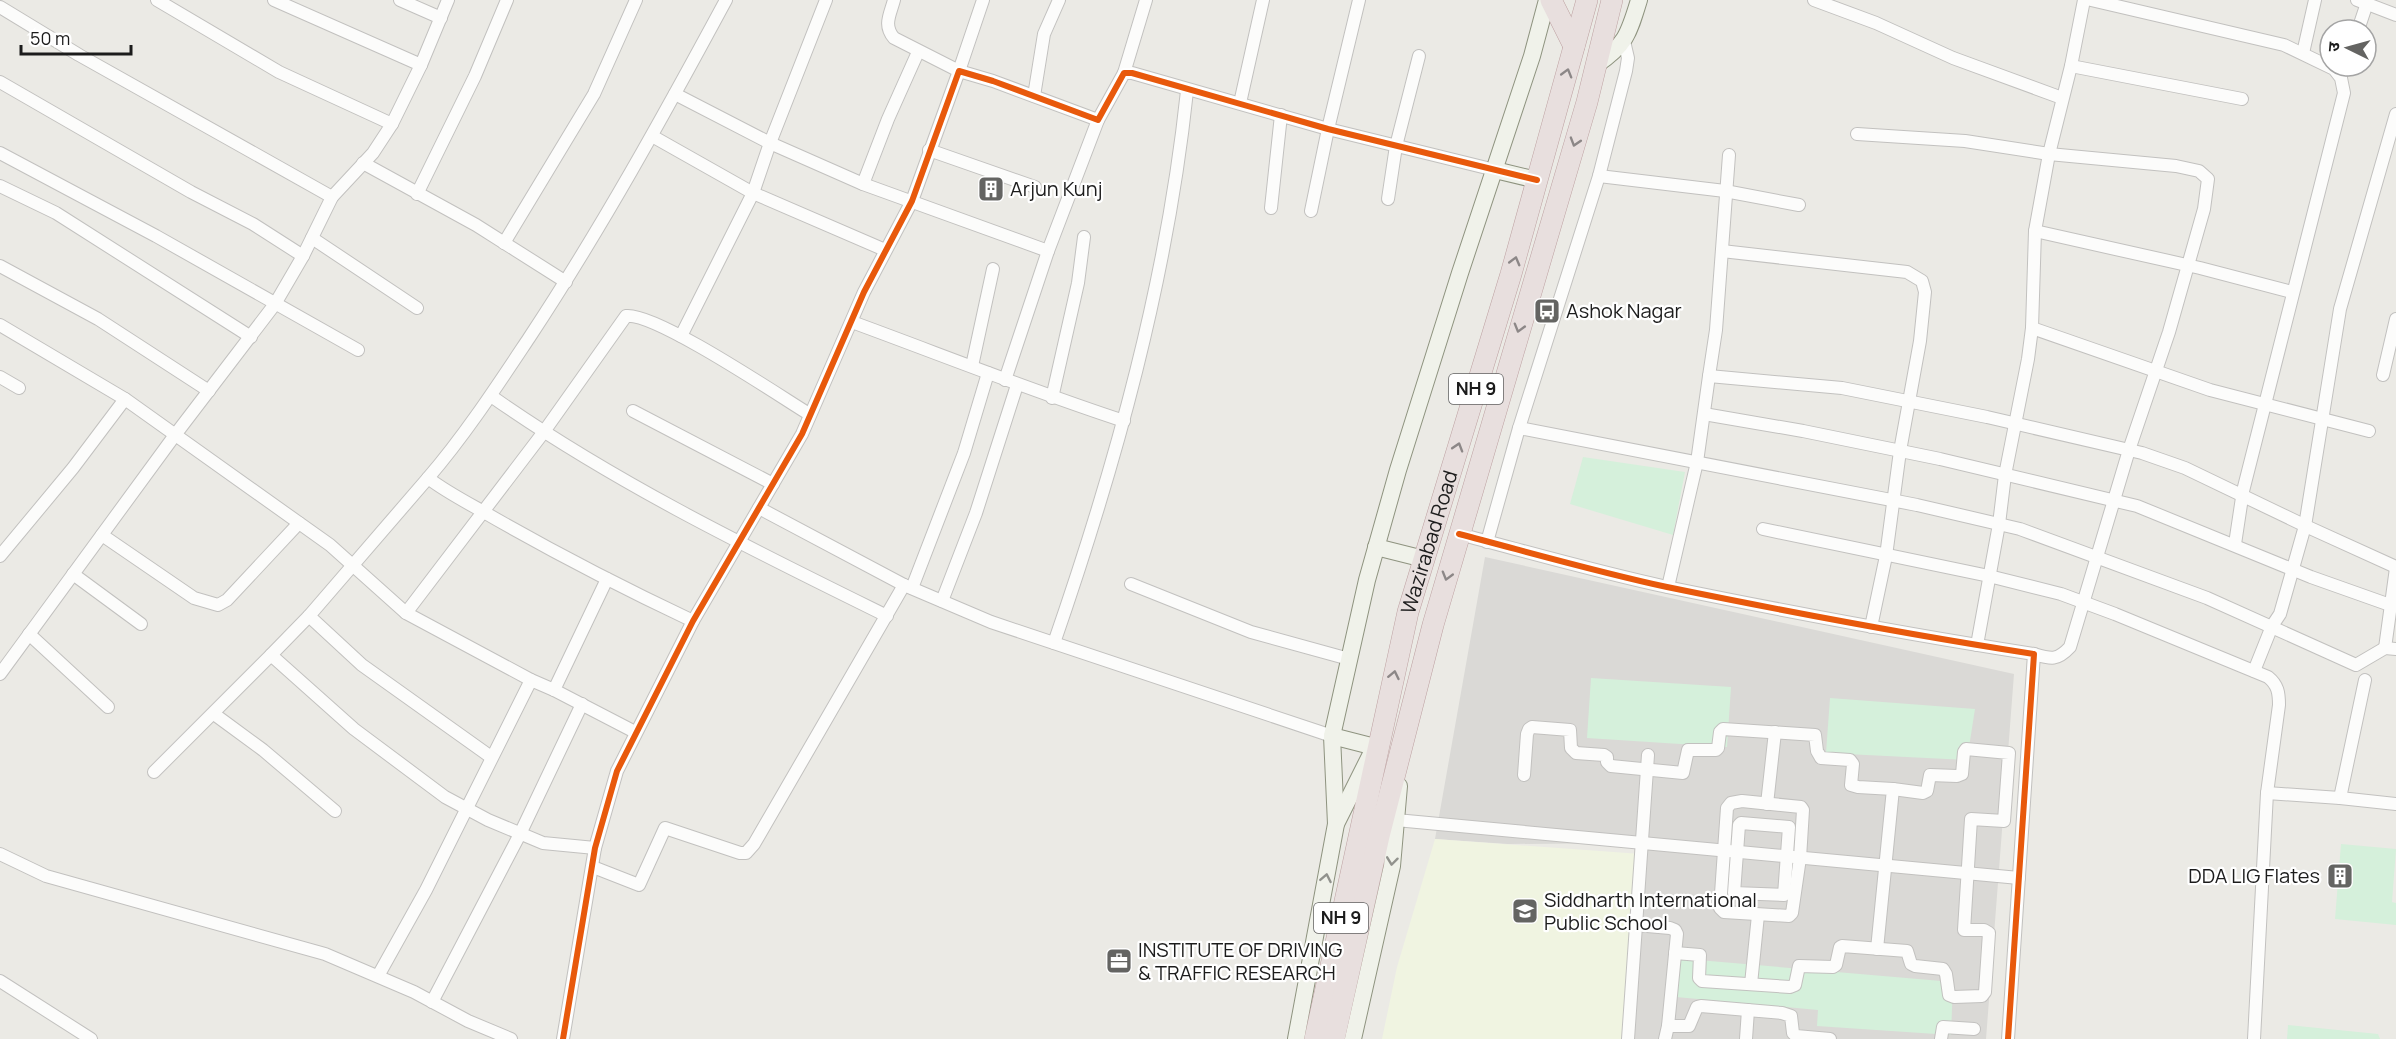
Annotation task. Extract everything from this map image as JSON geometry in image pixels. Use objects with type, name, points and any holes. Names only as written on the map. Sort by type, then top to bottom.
[{"type":"highway","points":[[1549,0],[1574,46]]},
{"type":"highway","name":"NH 9","points":[[1574,46],[1587,0]]},
{"type":"highway","name":"NH 9","points":[[1596,65],[1611,4]]},
{"type":"highway","name":"Wazirabad Road","points":[[1378,740],[1408,612],[1511,274],[1574,46]]},
{"type":"highway","name":"Wazirabad Road","points":[[1404,741],[1433,625],[1596,65]]},
{"type":"highway","name":"NH 9","points":[[1334,1039],[1370,834],[1378,740]]},
{"type":"highway","name":"NH 9","points":[[1315,1039],[1370,834],[1404,741]]},
{"type":"street","points":[[157,0],[279,72],[392,124]]},
{"type":"street","points":[[274,0],[421,65]]},
{"type":"street","points":[[400,0],[441,18]]},
{"type":"street","points":[[0,674],[175,435],[275,304],[303,256],[332,197],[373,153],[392,124],[421,65],[447,0]]},
{"type":"street","points":[[417,194],[475,76],[507,0]]},
{"type":"street","points":[[504,243],[594,94],[636,0]]},
{"type":"street","points":[[154,772],[214,714],[353,567],[428,478],[490,396],[566,282],[652,136],[726,0]]},
{"type":"street","points":[[681,336],[753,193],[826,0]]},
{"type":"street","points":[[894,0],[887,24],[894,38],[959,71],[1098,120]]},
{"type":"street","points":[[563,1039],[595,848],[617,771],[693,621],[802,434],[809,414],[885,250],[912,201],[982,0]]},
{"type":"street","points":[[1034,96],[1044,34],[1059,0]]},
{"type":"street","points":[[1005,380],[1048,251],[1098,120],[1124,73],[1146,0]]},
{"type":"street","points":[[1240,103],[1263,0]]},
{"type":"street","points":[[1311,211],[1359,0]]},
{"type":"street","points":[[1336,824],[1332,736],[1376,547],[1460,273],[1549,0]]},
{"type":"street","points":[[1596,65],[1614,53],[1624,41],[1639,0]]},
{"type":"street","points":[[1814,0],[1876,23],[1953,58],[2062,98]]},
{"type":"street","points":[[1977,645],[2032,328],[2035,231],[2049,154],[2071,66],[2084,0]]},
{"type":"street","points":[[2091,0],[2284,45],[2318,61]]},
{"type":"street","points":[[2303,53],[2315,0]]},
{"type":"street","points":[[2360,18],[2362,2],[2396,15]]},
{"type":"street","points":[[0,7],[79,55],[332,197]]},
{"type":"street","points":[[1487,542],[1519,428],[1599,176],[1626,71],[1628,58],[1624,41]]},
{"type":"street","points":[[863,184],[888,119],[918,52]]},
{"type":"street","points":[[1388,199],[1396,146],[1419,56]]},
{"type":"street","points":[[2071,66],[2242,99]]},
{"type":"street","points":[[1124,73],[1157,79],[1187,90],[1328,129],[1537,180]]},
{"type":"street","points":[[2235,544],[2242,496],[2344,93],[2344,78]]},
{"type":"street","points":[[0,82],[191,192],[253,224],[303,256]]},
{"type":"street","points":[[1054,643],[1090,538],[1124,421],[1164,251],[1187,90]]},
{"type":"street","points":[[675,94],[770,143],[863,184],[1048,251]]},
{"type":"street","points":[[2254,671],[2272,626],[2280,614],[2305,526],[2320,420],[2340,309],[2396,114]]},
{"type":"street","points":[[1271,208],[1281,115]]},
{"type":"street","points":[[1459,534],[1668,587],[1870,627],[2048,658],[2061,657],[2066,652],[2070,647],[2129,450],[2169,332],[2204,209],[2208,179],[2205,174],[2193,169],[2176,166],[2049,154],[1965,141],[1857,134]]},
{"type":"street","points":[[652,136],[753,193],[885,250]]},
{"type":"street","points":[[929,150],[1035,188]]},
{"type":"street","points":[[0,153],[156,236],[358,350]]},
{"type":"street","points":[[1668,587],[1697,462],[1716,330],[1729,155]]},
{"type":"street","points":[[363,163],[476,225],[566,282]]},
{"type":"street","points":[[1599,176],[1725,191],[1799,205]]},
{"type":"street","points":[[0,186],[56,213],[251,337]]},
{"type":"street","points":[[2035,231],[2188,265],[2292,292]]},
{"type":"street","points":[[1052,398],[1078,284],[1084,237]]},
{"type":"street","points":[[312,238],[417,308]]},
{"type":"street","points":[[1722,251],[1907,272],[1922,281],[1925,292],[1886,556],[1870,627]]},
{"type":"street","points":[[0,266],[98,319],[209,391]]},
{"type":"street","points":[[972,366],[993,269]]},
{"type":"street","points":[[406,613],[543,433],[626,316],[638,316],[681,336],[809,414]]},
{"type":"street","points":[[2383,375],[2396,319]]},
{"type":"street","points":[[852,322],[972,366],[1017,386],[1124,421]]},
{"type":"street","points":[[0,324],[124,399],[330,545],[406,613],[531,680],[635,732]]},
{"type":"street","points":[[2032,328],[2210,390],[2369,431]]},
{"type":"street","points":[[593,867],[639,885],[665,828],[746,853],[760,833],[887,616],[908,587],[964,453],[988,373]]},
{"type":"street","points":[[1519,428],[1894,501],[2020,529],[2207,598],[2356,665],[2390,649],[2390,605],[2396,567],[2185,468],[2129,450],[1842,388],[1709,376]]},
{"type":"street","points":[[0,377],[19,388]]},
{"type":"street","points":[[942,601],[980,503],[1017,386]]},
{"type":"street","points":[[490,396],[590,462],[737,542],[887,616]]},
{"type":"street","points":[[0,556],[73,468],[124,399]]},
{"type":"street","points":[[633,411],[773,484]]},
{"type":"street","points":[[1704,414],[1900,451],[2137,506],[2293,569],[2390,605]]},
{"type":"street","points":[[428,478],[443,490],[607,579],[693,621]]},
{"type":"street","points":[[759,508],[908,587],[991,622],[1332,736],[1378,740]]},
{"type":"street","points":[[102,536],[194,598],[218,605],[227,600],[299,523]]},
{"type":"street","points":[[1763,529],[1989,576],[2083,602],[2254,671],[2276,683],[2279,693],[2267,793],[2254,1039]]},
{"type":"street","points":[[1376,547],[1424,559]]},
{"type":"street","points":[[73,574],[141,624]]},
{"type":"street","points":[[554,690],[607,579]]},
{"type":"street","points":[[1131,584],[1251,632],[1349,659]]},
{"type":"street","points":[[309,616],[362,664],[491,757]]},
{"type":"street","points":[[29,634],[108,707]]},
{"type":"street","points":[[2008,1039],[2034,654]]},
{"type":"street","points":[[271,655],[354,729],[445,797],[488,820],[543,843],[595,848]]},
{"type":"street","points":[[378,976],[426,890],[531,680]]},
{"type":"street","points":[[2340,798],[2365,680]]},
{"type":"street","points":[[432,1002],[520,834],[582,704]]},
{"type":"street","points":[[214,714],[263,750],[335,811]]},
{"type":"street","points":[[1524,775],[1527,734],[1532,727],[1570,730],[1571,748],[1576,753],[1604,755],[1611,766],[1683,772],[1688,750],[1716,750],[1723,729],[1815,735],[1817,751],[1821,758],[1850,760],[1853,764],[1851,785],[1923,793],[1927,791],[1930,775],[1957,776],[1962,774],[1966,749],[2009,753],[2005,819],[2001,821],[1971,819],[1964,930],[1984,930],[1989,933],[1985,992],[1982,996],[1954,998],[1949,995],[1943,969],[1915,966],[1911,964],[1907,951],[1840,947],[1836,965],[1833,967],[1799,966],[1795,985],[1790,987],[1702,981],[1699,978],[1700,955],[1675,953]]},
{"type":"street","points":[[1767,804],[1775,732]]},
{"type":"street","name":"Wazirabad Road","points":[[1296,1039],[1336,824],[1378,740]]},
{"type":"street","name":"Wazirabad Road","points":[[1353,1039],[1392,866],[1404,741]]},
{"type":"street","points":[[1628,1039],[1648,755]]},
{"type":"street","points":[[1877,949],[1893,789]]},
{"type":"street","points":[[2267,793],[2396,804]]},
{"type":"street","points":[[1731,803],[1801,807],[1803,810],[1784,895],[1734,893],[1730,851],[1727,808],[1731,803]]},
{"type":"street","points":[[1396,820],[2019,878]]},
{"type":"street","points":[[1741,823],[1788,826],[1791,829],[1794,857],[1792,913],[1784,917],[1724,912],[1720,908],[1730,851],[1741,823]]},
{"type":"street","points":[[0,854],[46,876],[325,954],[378,976],[468,1022],[511,1039]]},
{"type":"street","points":[[1751,984],[1758,915]]},
{"type":"street","points":[[1636,925],[1675,930],[1675,953],[1665,1039]]},
{"type":"street","points":[[0,981],[91,1039]]},
{"type":"street","points":[[1668,1026],[1689,1026],[1697,1007],[1701,1006],[1782,1013],[1791,1016],[1794,1025],[1793,1033],[1796,1036],[1830,1039]]},
{"type":"street","points":[[1746,1039],[1748,1010]]},
{"type":"street","points":[[1941,1039],[1943,1027],[1974,1029]]},
{"type":"shaded area","points":[[1583,457],[1685,472],[1673,535],[1570,504]]},
{"type":"shaded area","points":[[1485,557],[2014,674],[1986,1039],[1629,1039],[1641,843],[1508,844],[1435,839]]},
{"type":"shaded area","points":[[1591,678],[1731,687],[1727,747],[1587,738]]},
{"type":"shaded area","points":[[1830,698],[1975,709],[1967,760],[1826,753]]},
{"type":"shaded area","name":"Siddharth International Public School","points":[[1435,839],[1641,854],[1623,1039],[1382,1039],[1397,967]]},
{"type":"shaded area","points":[[2341,844],[2396,849],[2392,902],[2396,903],[2396,925],[2335,919]]},
{"type":"shaded area","points":[[1669,949],[1698,951],[1698,960],[1953,982],[1951,1035],[1817,1026],[1818,1010],[1665,996]]},
{"type":"shaded area","points":[[2288,1025],[2378,1034],[2380,1039],[2287,1039]]},
{"type":"cycle path","points":[[563,1039],[595,848],[617,771],[693,621],[802,434],[864,292],[912,201],[959,71],[993,81],[1098,120],[1124,73],[1132,73],[1328,129],[1537,180]]},
{"type":"cycle path","points":[[1459,534],[1667,587],[1850,623],[2034,654],[2008,1039]]},
{"type":"place","name":"Arjun Kunj","points":[[991,189]]},
{"type":"place","name":"Ashok Nagar","points":[[1547,311]]},
{"type":"place","name":"DDA LIG Flates","points":[[2340,876]]},
{"type":"place","name":"Siddharth International Public School","points":[[1525,911]]},
{"type":"place","name":"INSTITUTE OF DRIVING & TRAFFIC RESEARCH","points":[[1119,961]]}]
